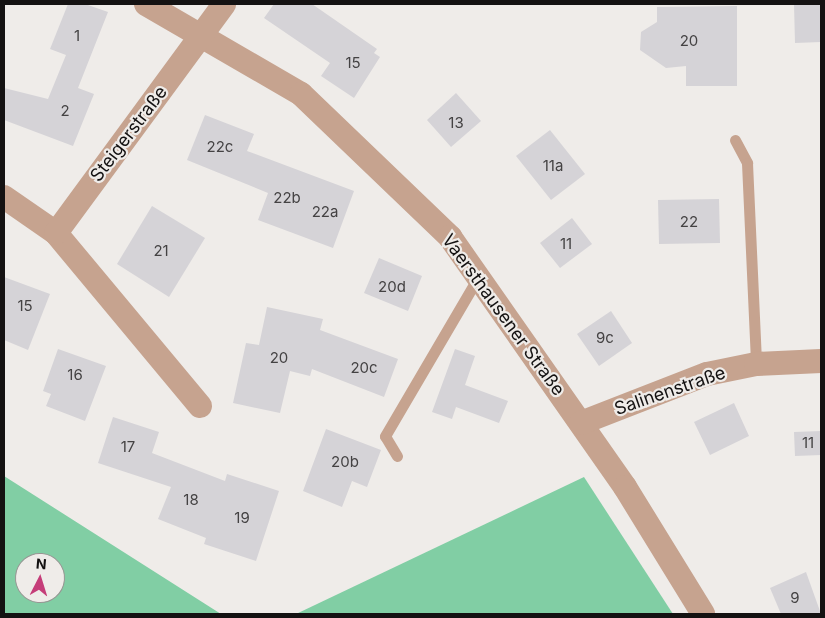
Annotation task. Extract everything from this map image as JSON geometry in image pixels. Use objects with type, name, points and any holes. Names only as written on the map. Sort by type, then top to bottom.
[{"type":"street","name":"Vaersthausener Straße","points":[[146,4],[301,94],[450,237],[625,487],[703,614]]},
{"type":"street","name":"Steigerstraße","points":[[56,233],[224,4]]},
{"type":"street","points":[[4,197],[56,233],[200,406]]},
{"type":"street","name":"Salinenstraße","points":[[581,423],[707,374],[756,364],[821,361]]},
{"type":"lane","points":[[735,140],[747,163],[756,364]]},
{"type":"lane","points":[[397,456],[385,436],[479,276]]},
{"type":"green space","points":[[4,476],[221,614],[4,614]]},
{"type":"green space","points":[[584,477],[673,614],[296,614]]},
{"type":"building","points":[[68,4],[85,4],[108,12],[78,88],[94,94],[73,146],[4,120],[4,88],[48,99],[66,55],[50,49]]},
{"type":"building","points":[[274,4],[312,4],[377,49],[374,53],[380,57],[354,98],[321,76],[330,63],[264,18]]},
{"type":"building","points":[[794,4],[821,4],[821,42],[795,43]]},
{"type":"building","points":[[737,6],[737,86],[686,86],[686,66],[666,68],[640,50],[641,32],[657,22],[657,7]]},
{"type":"building","points":[[456,93],[481,121],[451,147],[427,120]]},
{"type":"building","points":[[205,115],[254,134],[247,151],[354,191],[333,248],[258,220],[268,193],[187,160]]},
{"type":"building","points":[[550,130],[585,174],[551,200],[516,156]]},
{"type":"building","points":[[719,199],[720,243],[659,244],[658,200]]},
{"type":"building","points":[[152,206],[205,238],[169,297],[117,264]]},
{"type":"building","points":[[572,218],[592,244],[560,268],[540,243]]},
{"type":"building","points":[[379,258],[422,276],[408,311],[364,293]]},
{"type":"building","points":[[4,277],[50,294],[28,350],[4,340]]},
{"type":"building","points":[[267,307],[323,319],[320,330],[398,359],[384,397],[312,369],[310,376],[290,371],[280,413],[233,403],[246,343],[259,345]]},
{"type":"building","points":[[611,311],[632,343],[599,366],[577,334]]},
{"type":"building","points":[[58,349],[106,366],[85,421],[46,406],[51,394],[43,391]]},
{"type":"building","points":[[455,349],[475,356],[465,385],[508,401],[499,423],[456,407],[452,419],[432,412]]},
{"type":"building","points":[[734,403],[749,436],[710,455],[694,422]]},
{"type":"building","points":[[113,417],[159,432],[152,453],[225,481],[227,474],[279,491],[256,561],[204,544],[206,538],[158,519],[171,487],[98,463]]},
{"type":"building","points":[[326,429],[381,450],[367,487],[352,481],[342,507],[303,491]]},
{"type":"building","points":[[821,431],[821,455],[795,456],[794,432]]},
{"type":"building","points":[[806,572],[821,614],[781,614],[770,588]]}]
